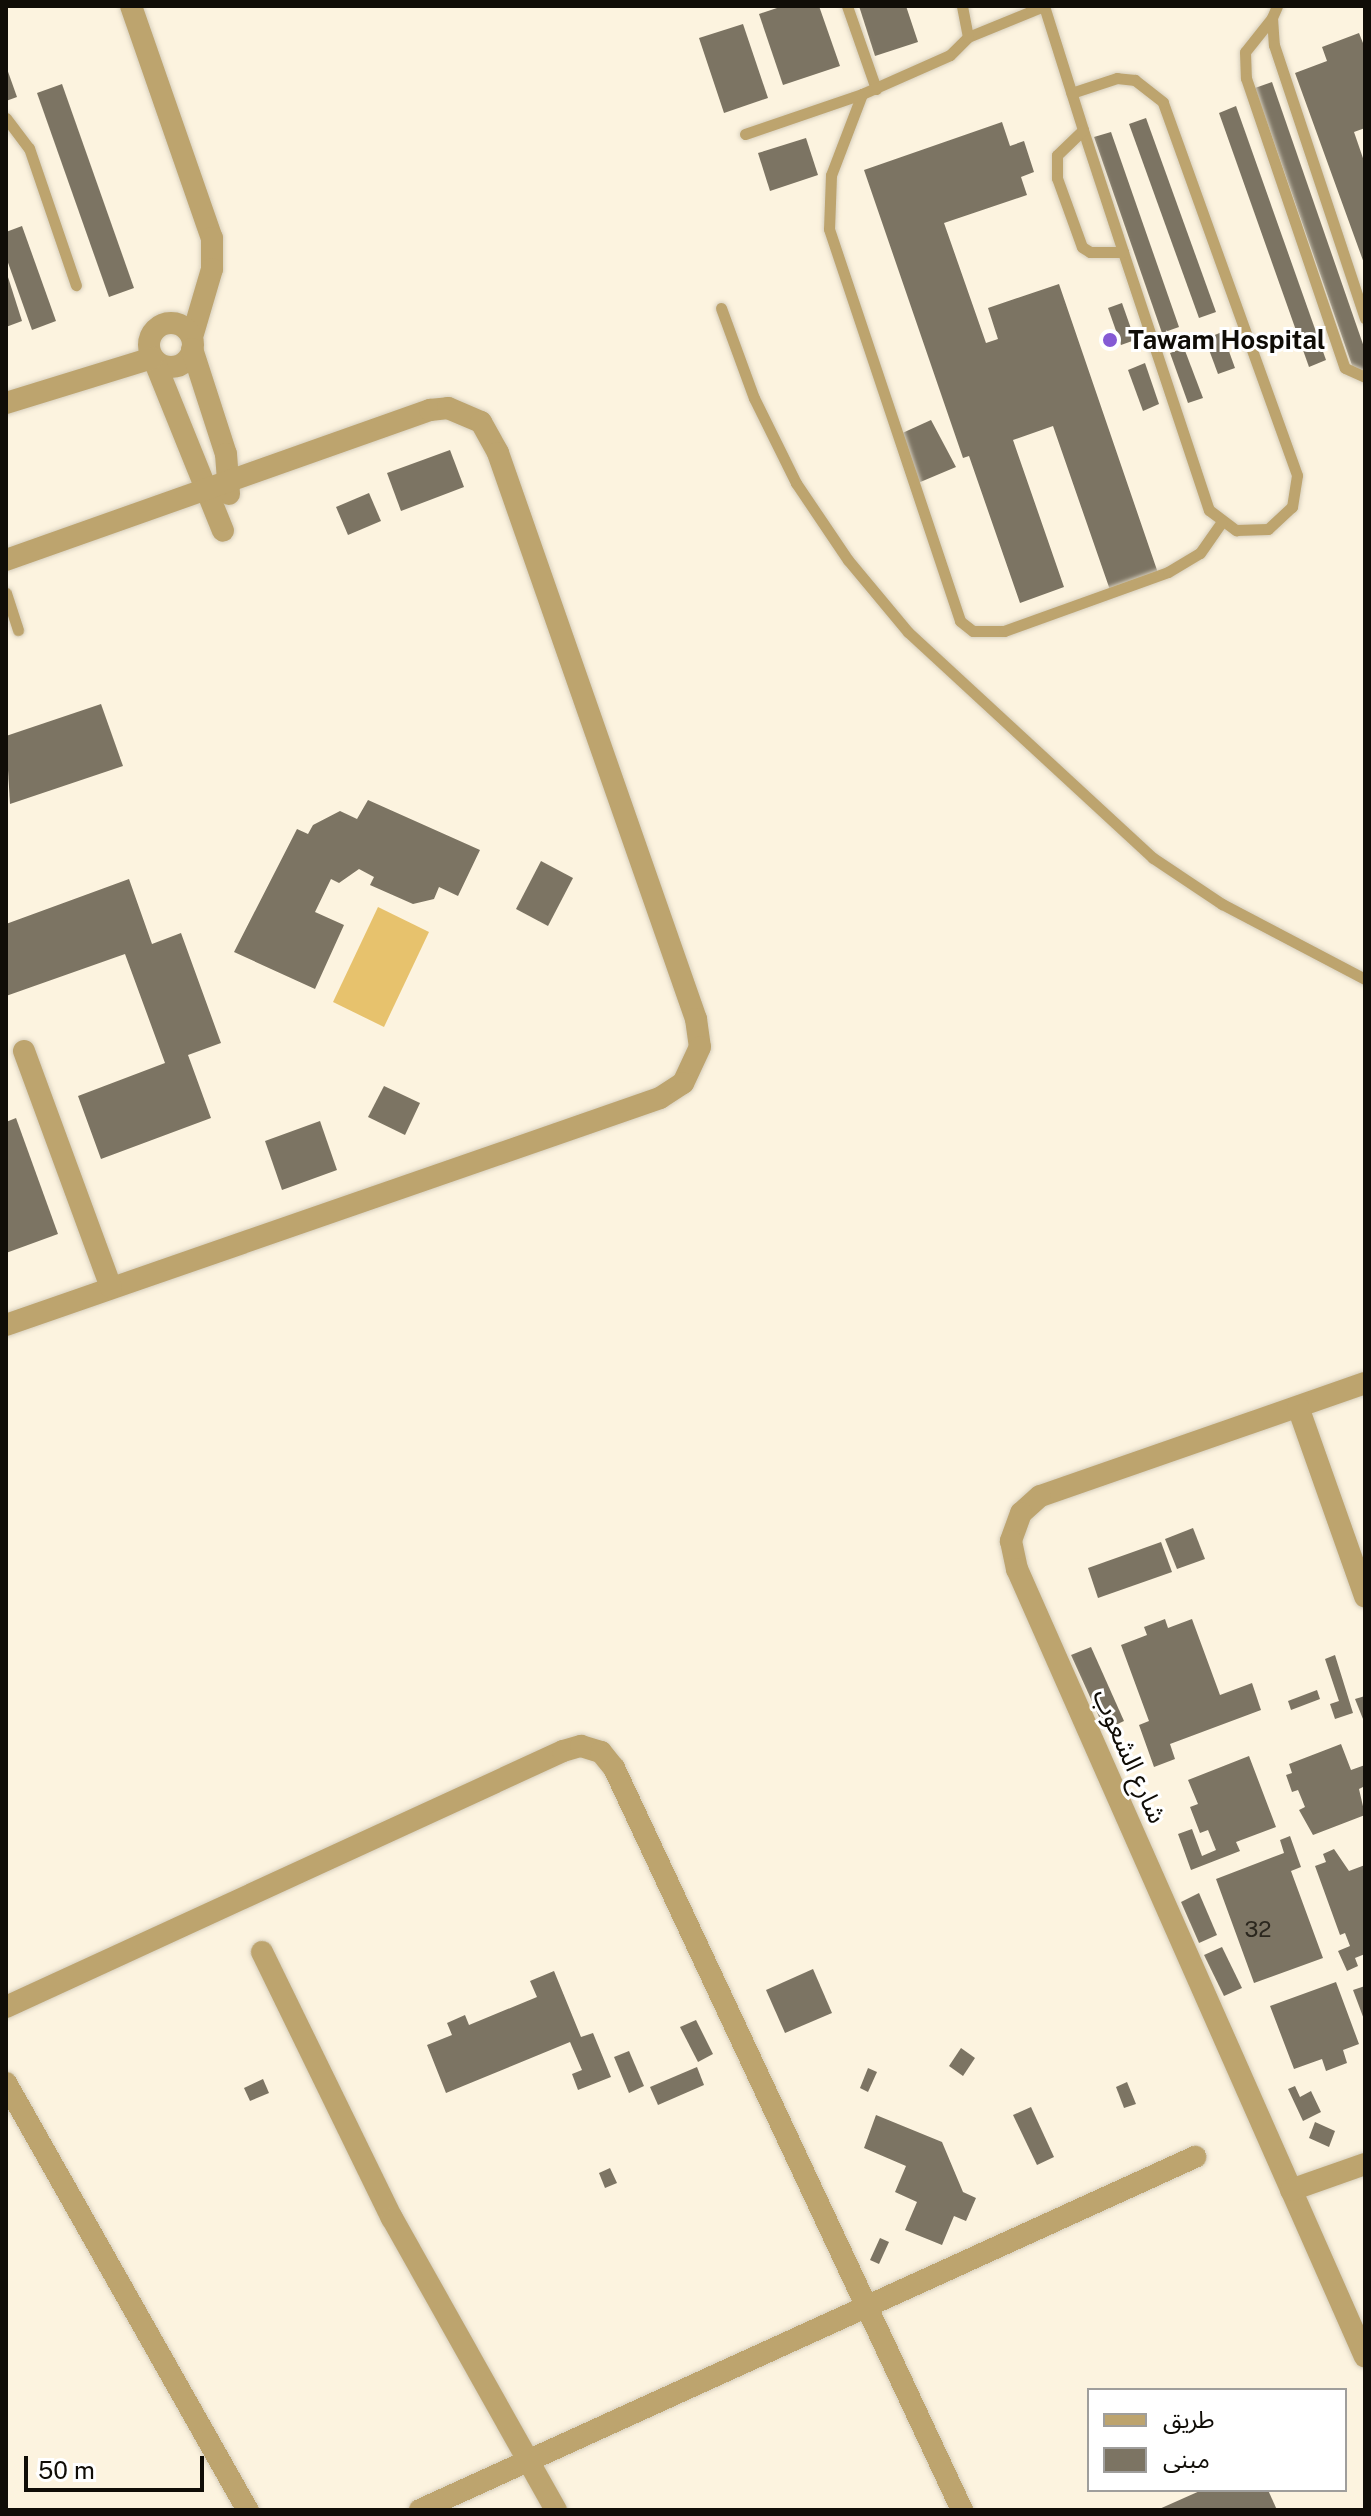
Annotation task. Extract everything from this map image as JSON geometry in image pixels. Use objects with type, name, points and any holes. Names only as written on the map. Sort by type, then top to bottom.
[{"type":"street","points":[[6,403],[152,352],[176,366],[192,343],[207,284],[212,238],[131,6]]},
{"type":"street","points":[[207,284],[171,322],[157,327],[152,352],[190,460],[219,485]]},
{"type":"street","points":[[171,322],[192,343],[226,454],[219,485],[229,529]]},
{"type":"street","points":[[6,560],[430,410],[448,408],[481,422],[495,444],[696,1019],[700,1047],[683,1083],[660,1098],[6,1325]]},
{"type":"street","points":[[24,1051],[111,1288]]},
{"type":"street","name":"شارع الشعوب","points":[[1365,1383],[1040,1496],[1021,1513],[1011,1541],[1017,1569],[1365,2357]]},
{"type":"street","points":[[1298,1407],[1365,1596]]},
{"type":"street","points":[[6,2007],[563,1751],[591,1748],[614,1768],[962,2510]]},
{"type":"street","points":[[262,1952],[392,2218],[556,2510]]},
{"type":"street","points":[[6,2083],[248,2510]]},
{"type":"street","points":[[420,2510],[1195,2157]]},
{"type":"street","points":[[1291,2190],[1365,2164]]},
{"type":"lane","points":[[847,6],[876,89]]},
{"type":"lane","points":[[962,6],[968,37]]},
{"type":"lane","points":[[745,134],[876,89],[950,55],[968,37],[1044,6],[1071,93],[1083,130],[1203,493],[1221,523],[1252,533],[1282,520],[1297,492],[1292,460],[1163,102],[1135,80],[1117,78],[1071,93]]},
{"type":"lane","points":[[1277,6],[1272,18],[1245,52],[1246,78],[1345,368],[1365,377]]},
{"type":"lane","points":[[1272,18],[1274,45],[1365,318]]},
{"type":"lane","points":[[862,94],[831,175],[829,229],[960,621],[973,631],[1004,631],[1168,572],[1200,553],[1221,523]]},
{"type":"lane","points":[[6,118],[29,148],[76,285]]},
{"type":"lane","points":[[1083,130],[1057,155],[1057,178],[1082,247],[1090,252],[1123,252]]},
{"type":"lane","points":[[721,308],[754,398],[796,483],[848,560],[908,632],[1153,858],[1222,904],[1365,979]]},
{"type":"lane","points":[[6,593],[18,630]]},
{"type":"shaded area","points":[[378,907],[429,932],[384,1027],[333,1002]]},
{"type":"building","points":[[783,6],[819,6],[840,66],[783,85],[759,14]]},
{"type":"building","points":[[859,6],[906,6],[918,42],[875,56]]},
{"type":"building","points":[[743,24],[768,98],[724,113],[699,38]]},
{"type":"building","points":[[1359,33],[1365,48],[1365,128],[1354,132],[1365,164],[1365,266],[1295,73],[1327,61],[1322,47]]},
{"type":"building","points":[[6,66],[17,97],[6,101]]},
{"type":"building","points":[[1272,82],[1365,350],[1365,370],[1355,374],[1255,88]]},
{"type":"building","points":[[62,84],[134,288],[109,297],[37,93]]},
{"type":"building","points":[[1236,106],[1326,360],[1309,367],[1219,113]]},
{"type":"building","points":[[1146,118],[1216,312],[1199,318],[1129,124]]},
{"type":"building","points":[[1002,122],[1010,146],[1024,141],[1034,172],[1021,177],[1027,195],[944,223],[986,343],[998,339],[988,308],[1059,284],[1158,573],[1110,590],[1053,426],[1013,440],[1064,587],[1020,603],[969,456],[963,458],[864,170]]},
{"type":"building","points":[[1111,132],[1179,327],[1162,333],[1094,137]]},
{"type":"building","points":[[806,138],[818,175],[770,191],[758,153]]},
{"type":"building","points":[[22,226],[56,321],[32,330],[6,257],[6,232]]},
{"type":"building","points":[[6,275],[22,321],[6,327]]},
{"type":"building","points":[[1122,303],[1135,340],[1121,345],[1108,308]]},
{"type":"building","points":[[1222,332],[1235,368],[1218,374],[1205,339]]},
{"type":"building","points":[[1184,348],[1203,398],[1188,403],[1170,353]]},
{"type":"building","points":[[1145,363],[1159,404],[1143,411],[1128,370]]},
{"type":"building","points":[[931,420],[956,467],[918,483],[898,435]]},
{"type":"building","points":[[450,450],[464,487],[401,511],[387,473]]},
{"type":"building","points":[[369,493],[381,521],[348,535],[336,507]]},
{"type":"building","points":[[101,704],[123,766],[10,804],[6,736]]},
{"type":"building","points":[[368,800],[480,850],[458,896],[439,887],[434,899],[413,904],[370,885],[374,877],[359,869],[339,883],[331,879],[315,912],[344,925],[315,989],[234,952],[297,829],[308,834],[313,825],[340,811],[357,819]]},
{"type":"building","points":[[541,861],[573,878],[548,926],[516,909]]},
{"type":"building","points":[[129,879],[152,944],[181,933],[221,1043],[188,1055],[211,1118],[101,1159],[78,1096],[165,1063],[125,954],[6,996],[6,924]]},
{"type":"building","points":[[384,1086],[420,1103],[405,1135],[368,1117]]},
{"type":"building","points":[[16,1118],[58,1234],[6,1253],[6,1122]]},
{"type":"building","points":[[320,1121],[337,1170],[282,1190],[265,1141]]},
{"type":"building","points":[[1193,1528],[1205,1559],[1177,1569],[1165,1539]]},
{"type":"building","points":[[1161,1542],[1172,1572],[1098,1598],[1088,1568]]},
{"type":"building","points":[[1165,1619],[1168,1628],[1192,1619],[1220,1695],[1252,1683],[1261,1710],[1170,1744],[1175,1759],[1154,1767],[1139,1725],[1149,1721],[1121,1645],[1147,1635],[1144,1627]]},
{"type":"building","points":[[1091,1647],[1124,1721],[1105,1730],[1071,1655]]},
{"type":"building","points":[[1335,1655],[1353,1713],[1335,1719],[1330,1704],[1339,1701],[1325,1659]]},
{"type":"building","points":[[1317,1690],[1320,1699],[1291,1710],[1288,1701]]},
{"type":"building","points":[[1365,1696],[1365,1724],[1355,1699]]},
{"type":"building","points":[[1341,1744],[1351,1770],[1365,1765],[1365,1786],[1359,1789],[1365,1815],[1313,1835],[1299,1810],[1305,1807],[1298,1790],[1292,1792],[1286,1775],[1292,1773],[1289,1764]]},
{"type":"building","points":[[1249,1756],[1276,1827],[1236,1842],[1240,1851],[1191,1870],[1178,1834],[1192,1829],[1202,1856],[1216,1850],[1208,1830],[1200,1833],[1190,1807],[1198,1804],[1188,1780]]},
{"type":"building","points":[[1290,1836],[1301,1867],[1291,1871],[1323,1958],[1254,1983],[1216,1879],[1284,1853],[1280,1840]]},
{"type":"building","points":[[1334,1849],[1349,1871],[1365,1865],[1365,1954],[1355,1958],[1358,1966],[1347,1971],[1338,1951],[1350,1946],[1345,1933],[1340,1935],[1315,1866],[1326,1862],[1323,1854]]},
{"type":"building","points":[[1199,1893],[1217,1935],[1199,1943],[1181,1902]]},
{"type":"building","points":[[1222,1947],[1242,1988],[1224,1996],[1204,1955]]},
{"type":"building","points":[[813,1969],[832,2013],[785,2033],[766,1990]]},
{"type":"building","points":[[554,1971],[581,2037],[593,2033],[611,2077],[578,2090],[572,2074],[582,2070],[570,2042],[446,2093],[427,2045],[452,2035],[447,2023],[465,2015],[469,2025],[537,1997],[530,1981]]},
{"type":"building","points":[[1336,1982],[1359,2044],[1343,2050],[1347,2063],[1326,2071],[1322,2059],[1294,2069],[1270,2006]]},
{"type":"building","points":[[1365,1986],[1365,2022],[1353,1990]]},
{"type":"building","points":[[696,2020],[713,2054],[698,2062],[680,2027]]},
{"type":"building","points":[[961,2048],[975,2058],[963,2076],[949,2066]]},
{"type":"building","points":[[629,2051],[644,2086],[629,2093],[614,2057]]},
{"type":"building","points":[[697,2067],[704,2085],[658,2105],[650,2087]]},
{"type":"building","points":[[868,2068],[877,2072],[868,2092],[860,2088]]},
{"type":"building","points":[[263,2079],[269,2093],[250,2101],[244,2088]]},
{"type":"building","points":[[1127,2082],[1136,2104],[1124,2108],[1116,2087]]},
{"type":"building","points":[[1295,2086],[1300,2097],[1311,2091],[1321,2112],[1303,2121],[1288,2089]]},
{"type":"building","points":[[1031,2107],[1054,2157],[1037,2165],[1013,2115]]},
{"type":"building","points":[[876,2115],[942,2142],[963,2192],[976,2198],[966,2221],[954,2216],[942,2245],[905,2230],[917,2202],[895,2192],[906,2166],[864,2148]]},
{"type":"building","points":[[1315,2122],[1335,2131],[1329,2147],[1309,2138]]},
{"type":"building","points":[[610,2168],[617,2183],[605,2188],[599,2173]]},
{"type":"building","points":[[880,2238],[889,2242],[879,2264],[870,2260]]},
{"type":"building","points":[[1198,2492],[1269,2492],[1277,2510],[1157,2510]]},
{"type":"place","name":"Tawam Hospital","points":[[1110,340]]}]
